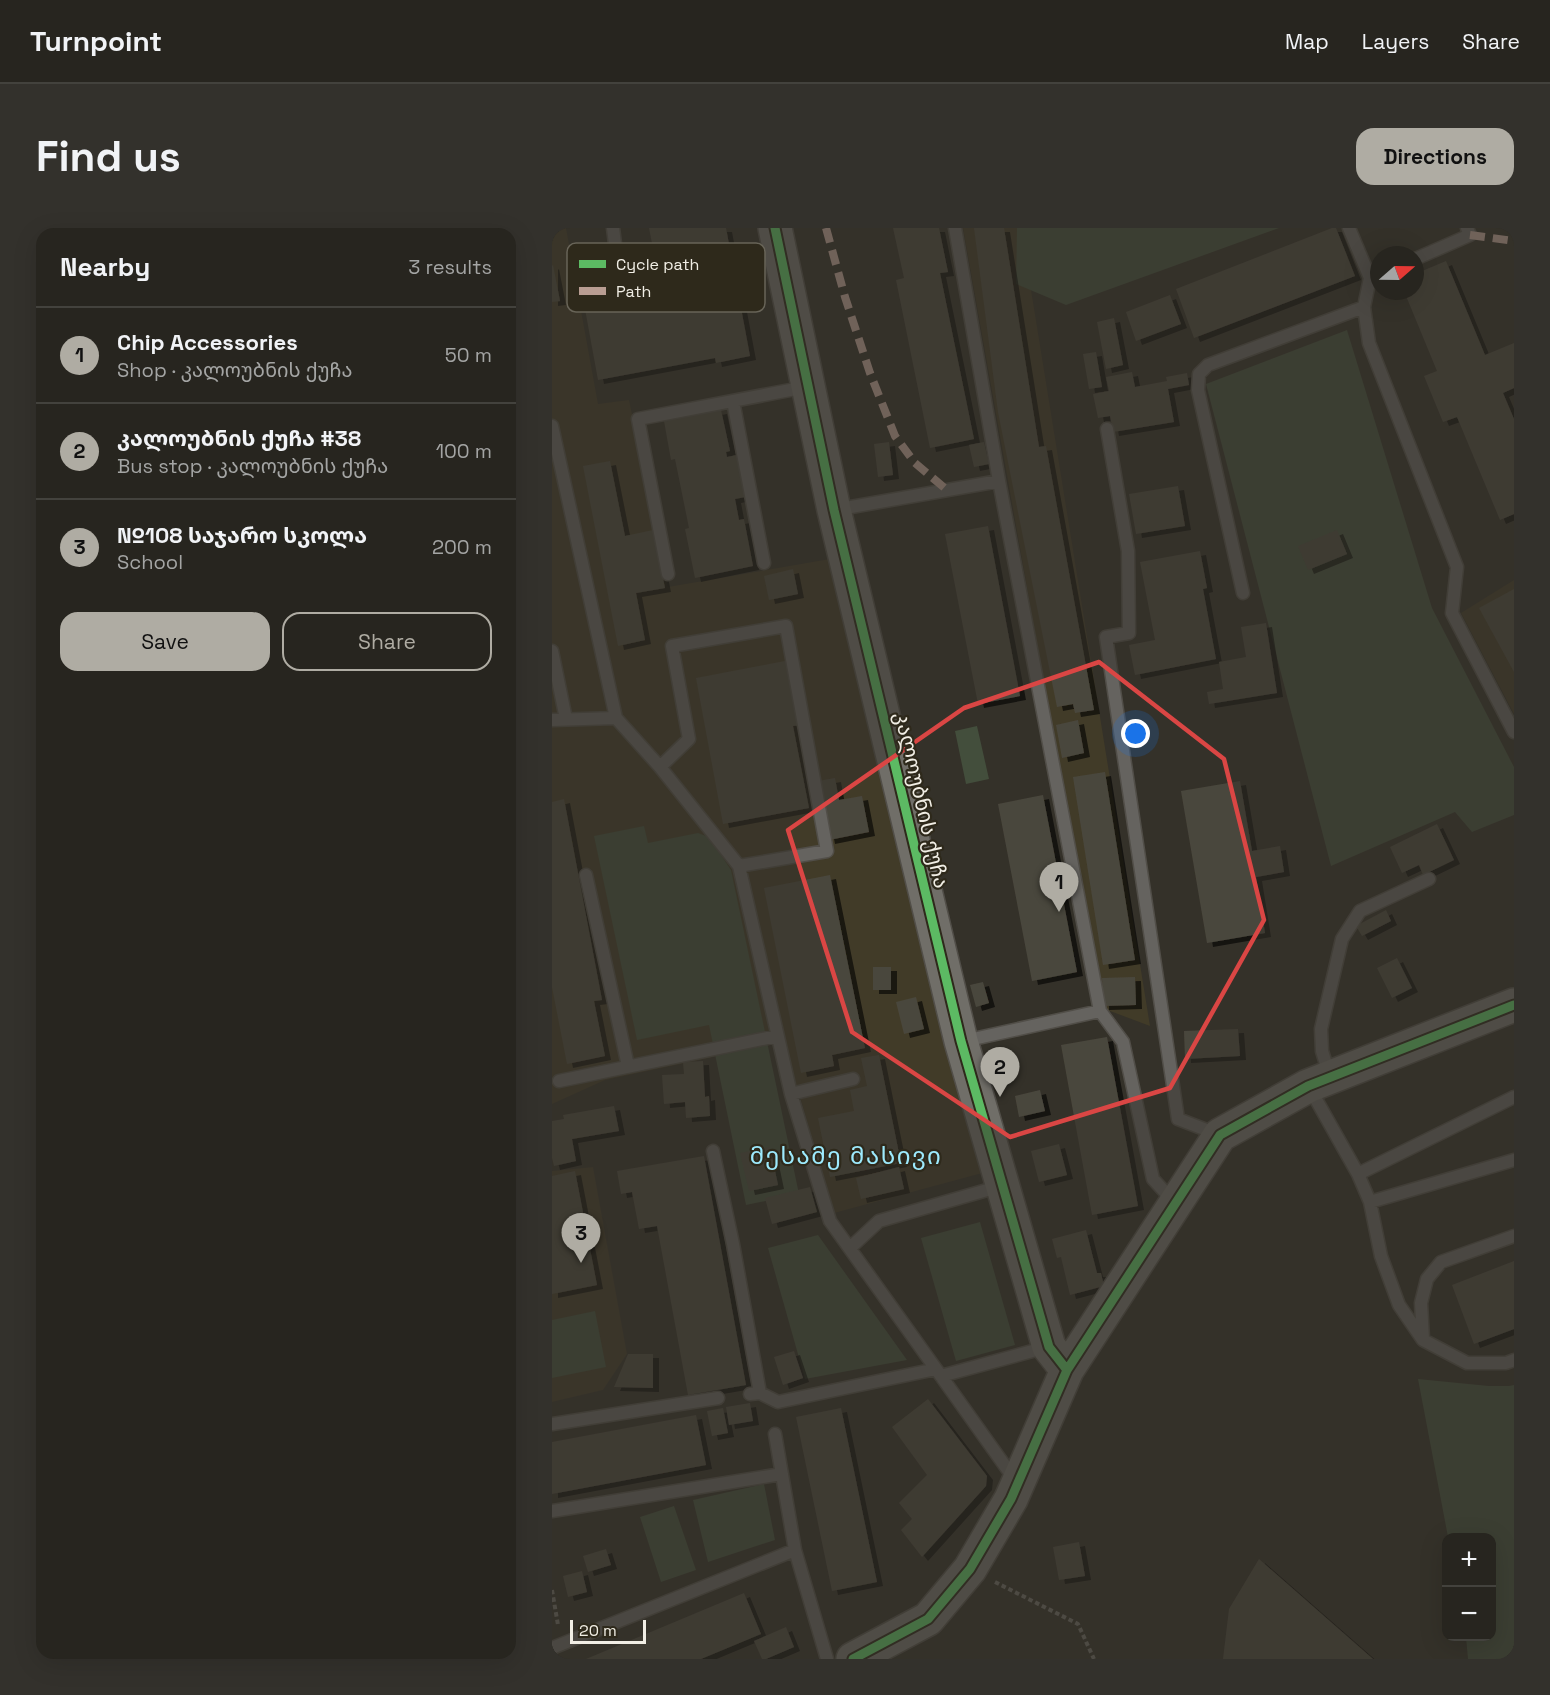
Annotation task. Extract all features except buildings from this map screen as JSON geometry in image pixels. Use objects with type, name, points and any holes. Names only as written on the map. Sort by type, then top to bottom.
[{"type":"street","name":"კალოუბნის ქუჩა","points":[[775,228],[834,510],[961,1041],[1002,1186],[1058,1358]]},
{"type":"street","points":[[853,1659],[928,1619],[970,1569],[1011,1499],[1058,1358],[1175,1203],[1220,1135],[1319,1082],[1514,1005]]},
{"type":"lane","points":[[613,228],[615,243]]},
{"type":"lane","points":[[955,228],[999,481],[1100,1011],[1123,1042],[1153,1179],[1175,1203]]},
{"type":"lane","points":[[1349,228],[1370,268]]},
{"type":"lane","points":[[1424,255],[1470,235],[1467,228]]},
{"type":"lane","points":[[1370,288],[1364,307],[1370,343],[1457,567],[1452,613],[1514,732]]},
{"type":"lane","points":[[1243,593],[1198,390],[1199,374],[1208,365],[1364,307]]},
{"type":"lane","points":[[668,574],[638,419],[808,387]]},
{"type":"lane","points":[[733,401],[764,563]]},
{"type":"lane","points":[[552,426],[616,718],[660,767],[739,866],[791,1094],[830,1221],[1017,1484]]},
{"type":"lane","points":[[1107,429],[1128,551],[1129,633],[1106,637],[1178,1119],[1220,1135]]},
{"type":"lane","points":[[834,510],[999,481]]},
{"type":"lane","points":[[660,767],[689,739],[672,646],[786,626],[826,850],[739,866]]},
{"type":"lane","points":[[552,651],[566,720]]},
{"type":"lane","points":[[552,720],[616,718]]},
{"type":"lane","points":[[586,875],[628,1066]]},
{"type":"lane","points":[[1429,879],[1360,911],[1342,939],[1321,1029],[1322,1052],[1319,1082],[1370,1202],[1381,1256],[1399,1305],[1423,1340],[1467,1363],[1506,1363],[1514,1360]]},
{"type":"lane","points":[[961,1041],[1100,1011]]},
{"type":"lane","points":[[559,1081],[777,1036]]},
{"type":"lane","points":[[791,1094],[853,1079]]},
{"type":"lane","points":[[1358,1174],[1514,1097]]},
{"type":"lane","points":[[713,1151],[733,1244],[755,1394],[778,1402],[938,1372],[1058,1358]]},
{"type":"lane","points":[[1370,1202],[1514,1160]]},
{"type":"lane","points":[[850,1248],[879,1221],[1002,1186]]},
{"type":"lane","points":[[1423,1340],[1420,1303],[1427,1279],[1441,1262],[1514,1236]]},
{"type":"lane","points":[[552,1424],[718,1398]]},
{"type":"lane","points":[[775,1434],[795,1550],[827,1659]]},
{"type":"lane","points":[[552,1510],[782,1474]]},
{"type":"lane","points":[[557,1646],[795,1550]]},
{"type":"path","points":[[970,1569],[1078,1624],[1094,1659]]},
{"type":"path","points":[[552,1590],[557,1646]]},
{"type":"highlighted area","points":[[1099,662],[1224,759],[1264,920],[1170,1088],[1010,1137],[852,1032],[788,830],[964,708]]},
{"type":"shaded area","points":[[552,228],[566,228],[569,243],[567,312],[581,312],[598,404],[629,400],[668,587],[830,559],[986,1172],[834,1213],[784,1042],[605,1080],[552,1104]]},
{"type":"shaded area","points":[[963,228],[1021,228],[1150,1026],[1102,1008]]},
{"type":"shaded area","points":[[1514,580],[1514,714],[1461,613]]},
{"type":"shaded area","points":[[593,1167],[627,1354],[603,1390],[552,1402],[552,1171]]},
{"type":"green space","points":[[1017,228],[1279,228],[1066,305],[1016,284]]},
{"type":"green space","points":[[1347,330],[1432,608],[1514,767],[1514,815],[1472,832],[1455,812],[1331,866],[1206,384]]},
{"type":"green space","points":[[977,726],[989,779],[966,784],[955,731]]},
{"type":"green space","points":[[644,826],[648,843],[698,833],[709,837],[731,870],[799,1194],[746,1205],[709,1025],[637,1040],[594,836]]},
{"type":"green space","points":[[980,1222],[1015,1345],[956,1361],[921,1238]]},
{"type":"green space","points":[[818,1235],[907,1360],[805,1379],[768,1248]]},
{"type":"green space","points":[[595,1311],[606,1367],[552,1378],[552,1320]]},
{"type":"green space","points":[[1418,1379],[1489,1386],[1514,1385],[1514,1659],[1468,1659],[1466,1641],[1496,1641],[1496,1533],[1447,1533]]},
{"type":"green space","points":[[764,1484],[775,1540],[708,1562],[693,1500]]},
{"type":"green space","points":[[674,1506],[696,1570],[661,1582],[640,1517]]},
{"type":"marked path","points":[[826,228],[845,297],[870,373],[895,436],[915,463],[947,490]]},
{"type":"marked path","points":[[1470,235],[1514,241]]},
{"type":"cycle path","points":[[775,228],[834,510],[961,1041],[1049,1347],[1067,1370]]},
{"type":"cycle path","points":[[853,1659],[928,1619],[970,1569],[1011,1499],[1067,1370],[1220,1135],[1308,1086],[1514,1005]]},
{"type":"place","name":"Chip Accessories","points":[[1059,912]]},
{"type":"place","name":"კალოუბნის ქუჩა #38","points":[[1000,1097]]},
{"type":"place","name":"№108 საჯარო სკოლა","points":[[581,1263]]},
{"type":"district","name":"მესამე მასივი","points":[[846,1155]]}]
